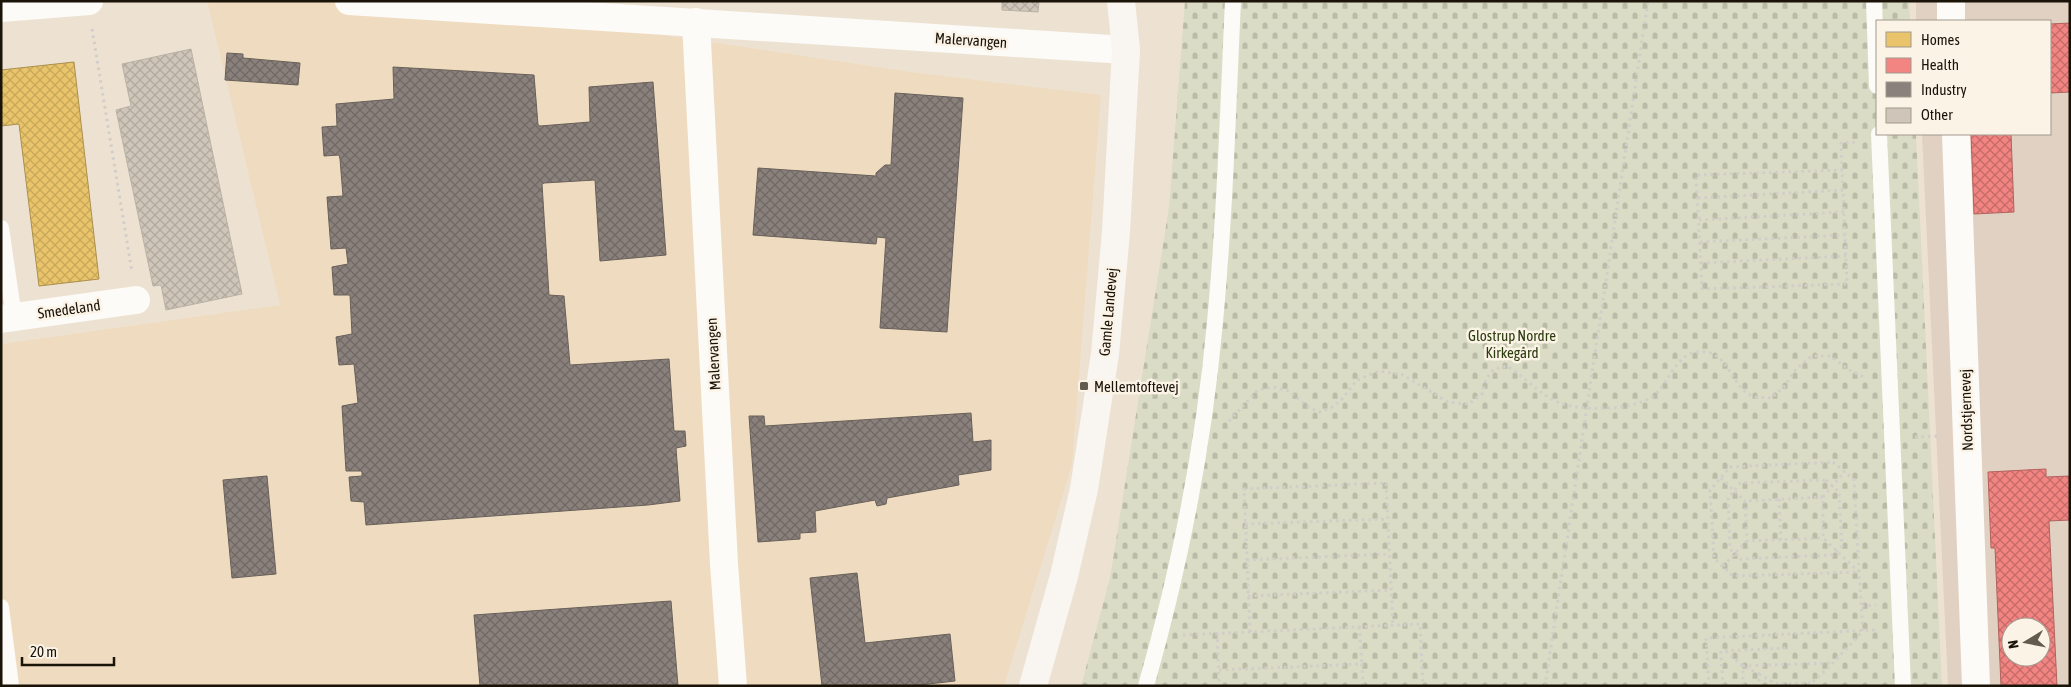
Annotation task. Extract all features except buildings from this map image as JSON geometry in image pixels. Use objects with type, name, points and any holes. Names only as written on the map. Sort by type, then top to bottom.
[{"type":"street","points":[[1,8],[88,1]]},
{"type":"street","name":"Malervangen","points":[[349,1],[1126,50]]},
{"type":"street","name":"Gamle Landevej","points":[[1033,686],[1064,576],[1084,488],[1105,354],[1116,232],[1126,50],[1121,1]]},
{"type":"street","name":"Gamle Landevej","points":[[1126,50],[1137,1]]},
{"type":"street","points":[[1951,1],[1951,20]]},
{"type":"street","name":"Malervangen","points":[[696,22],[723,554],[733,686]]},
{"type":"street","name":"Nordstjernevej","points":[[1956,135],[1976,686]]},
{"type":"street","name":"Smedeland","points":[[8,318],[136,300]]},
{"type":"lane","points":[[1146,686],[1160,636],[1191,497],[1202,426],[1216,313],[1233,1]]},
{"type":"lane","points":[[1874,1],[1876,58]]},
{"type":"lane","points":[[1879,138],[1903,686]]},
{"type":"lane","points":[[1,228],[8,318]]},
{"type":"lane","points":[[1,607],[11,686]]},
{"type":"path","points":[[88,1],[136,300]]},
{"type":"path","points":[[1545,686],[1648,1]]},
{"type":"path","points":[[1842,170],[1696,175],[1702,290],[1847,284],[1842,143],[1879,138]]},
{"type":"path","points":[[1698,198],[1844,190]]},
{"type":"path","points":[[1698,220],[1844,212]]},
{"type":"path","points":[[1700,242],[1845,235]]},
{"type":"path","points":[[1701,263],[1846,256]]},
{"type":"path","points":[[1202,426],[1215,427],[1226,423],[1238,413],[1258,390],[1273,387],[1288,391],[1310,408],[1319,412],[1331,408],[1342,399],[1357,380],[1379,370],[1403,375],[1448,402],[1469,404],[1483,393],[1486,379],[1494,369],[1507,366],[1523,376],[1539,391],[1563,404],[1587,407],[1625,407],[1650,398],[1663,386],[1674,367],[1681,361],[1689,355],[1706,352],[1722,360],[1738,386],[1753,396],[1771,398],[1784,387],[1796,368],[1812,356],[1830,356],[1869,380],[1890,380]]},
{"type":"path","points":[[1892,439],[1967,434]]},
{"type":"path","points":[[1726,651],[1743,666],[1776,684],[1810,684],[1863,631],[1854,480],[1833,462],[1730,467],[1710,490],[1714,558],[1733,576],[1859,572]]},
{"type":"path","points":[[1823,538],[1822,497],[1845,471]]},
{"type":"path","points":[[1721,478],[1745,500],[1822,497]]},
{"type":"path","points":[[1826,480],[1839,492],[1842,546],[1833,555],[1740,559],[1730,549],[1728,498],[1734,490],[1740,483],[1826,480]]},
{"type":"path","points":[[1250,632],[1244,489],[1386,483],[1393,625]]},
{"type":"path","points":[[1779,499],[1781,540]]},
{"type":"path","points":[[1745,500],[1747,542]]},
{"type":"path","points":[[1245,524],[1388,519]]},
{"type":"path","points":[[1723,566],[1747,542],[1823,538],[1859,572]]},
{"type":"path","points":[[1246,560],[1390,554]]},
{"type":"path","points":[[1248,596],[1391,590]]},
{"type":"path","points":[[1160,636],[1420,624],[1423,686]]},
{"type":"path","points":[[1359,627],[1363,686]]},
{"type":"path","points":[[1709,686],[1706,638],[1874,630],[1874,640]]},
{"type":"path","points":[[1217,633],[1219,686]]},
{"type":"path","points":[[1723,686],[1721,651],[1789,648]]},
{"type":"path","points":[[1743,666],[1832,663]]},
{"type":"path","points":[[1219,670],[1362,664]]},
{"type":"path","points":[[1743,666],[1743,686]]},
{"type":"path","points":[[1759,674],[1759,686]]},
{"type":"shaded area","points":[[207,1],[434,1],[911,72],[1101,95],[1072,465],[1004,686],[1,686],[1,344],[280,305]]},
{"type":"shaded area","points":[[1916,1],[2070,1],[2070,686],[1948,686],[1922,135],[2051,135],[2051,20],[1916,20]]},
{"type":"green space","name":"Glostrup Nordre Kirkegård","points":[[1185,1],[1909,1],[1910,20],[1876,20],[1876,135],[1916,135],[1942,686],[1081,686],[1110,578],[1169,207]]},
{"type":"place","name":"Mellemtoftevej","points":[[1084,386]]}]
